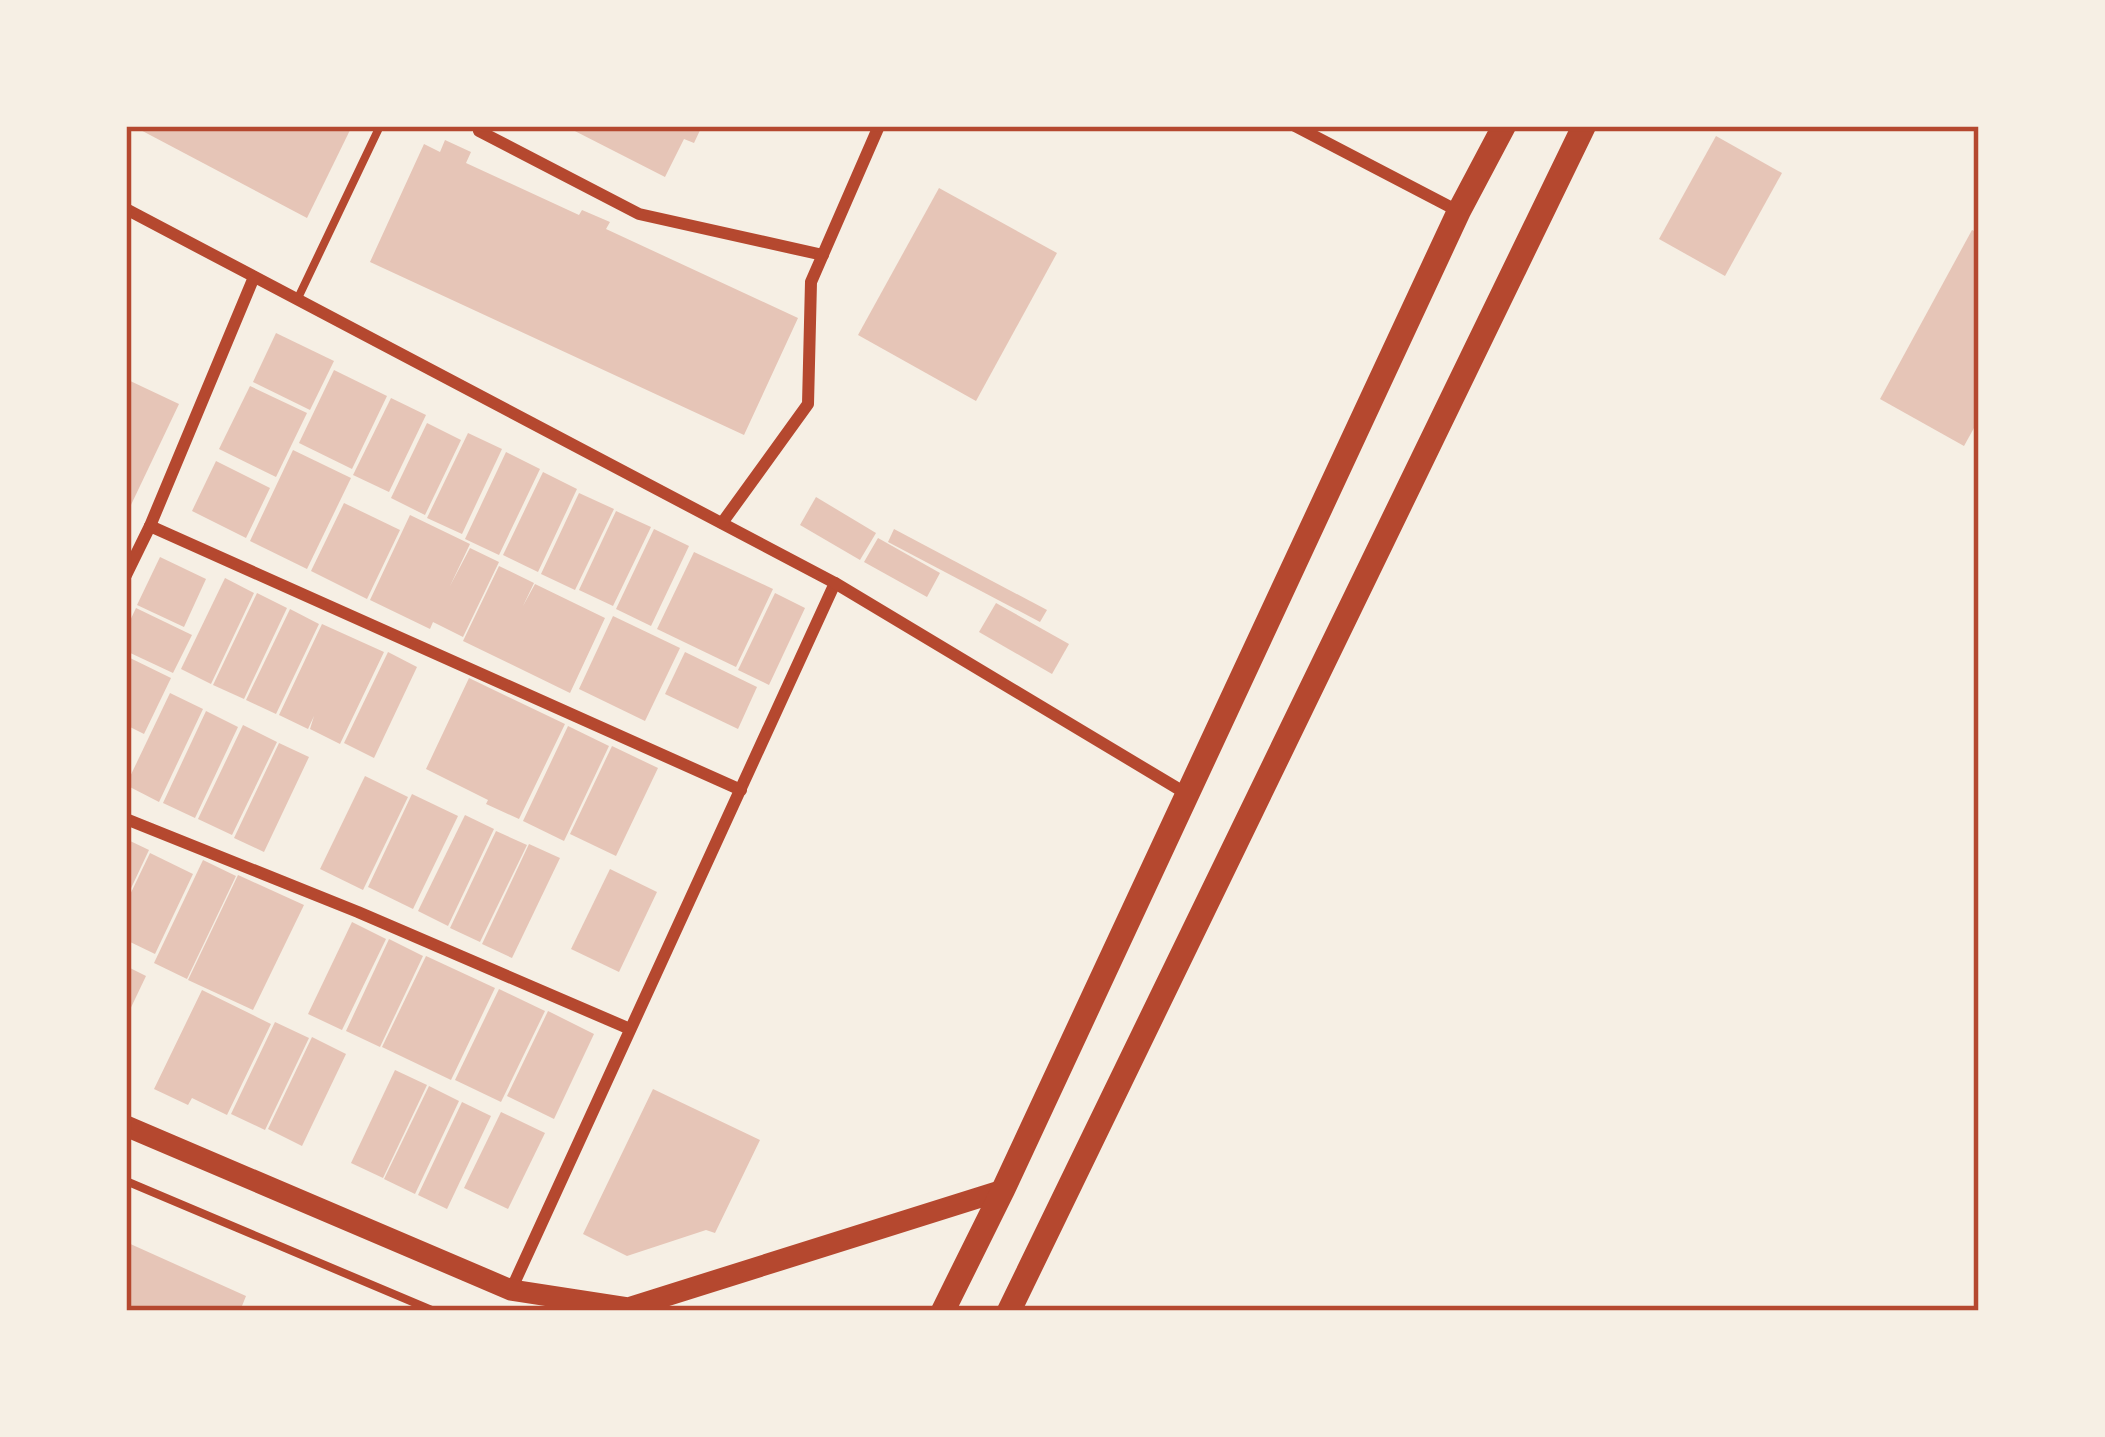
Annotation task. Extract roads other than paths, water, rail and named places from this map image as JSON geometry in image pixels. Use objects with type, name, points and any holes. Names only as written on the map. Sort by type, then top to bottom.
[{"type":"main road","points":[[943,1311],[1459,212],[1504,126]]},
{"type":"main road","points":[[1010,1311],[1584,126]]},
{"type":"street","points":[[722,523],[808,404],[811,282],[880,126]]},
{"type":"street","points":[[1295,126],[1459,212]]},
{"type":"street","points":[[479,131],[639,214],[823,255]]},
{"type":"street","points":[[126,209],[835,583],[1187,794]]},
{"type":"street","points":[[126,574],[131,551],[150,526],[254,277]]},
{"type":"street","points":[[150,526],[741,790]]},
{"type":"street","points":[[512,1290],[835,583]]},
{"type":"street","points":[[126,819],[630,1029]]},
{"type":"street","points":[[126,1126],[512,1290],[627,1309],[1003,1190]]},
{"type":"lane","points":[[298,299],[380,126]]},
{"type":"lane","points":[[126,1180],[434,1311]]}]
